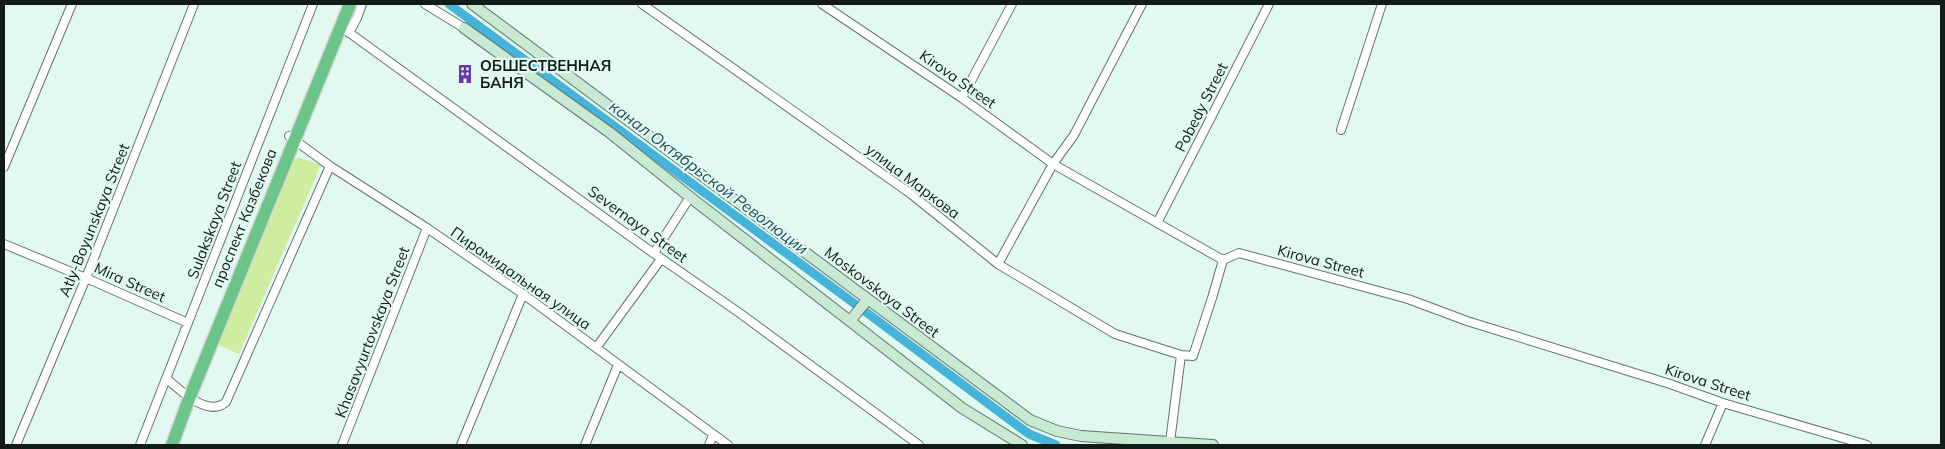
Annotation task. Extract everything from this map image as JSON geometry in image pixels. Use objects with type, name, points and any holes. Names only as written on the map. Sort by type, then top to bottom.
[{"type":"highway","name":"проспект Казбекова","points":[[164,445],[187,397],[342,4]]},
{"type":"highway","name":"проспект Казбекова","points":[[291,137],[344,29],[350,4]]},
{"type":"highway","name":"проспект Казбекова","points":[[172,445],[187,397]]},
{"type":"main road","name":"Moskovskaya Street","points":[[472,4],[1030,420],[1043,426],[1081,436],[1214,445]]},
{"type":"main road","points":[[464,28],[609,132],[962,408],[1022,445]]},
{"type":"main road","points":[[850,320],[867,300]]},
{"type":"street","points":[[4,167],[72,4]]},
{"type":"street","name":"Atly-Boyunskaya Street","points":[[16,445],[86,278],[194,4]]},
{"type":"street","name":"Sulakskaya Street","points":[[140,445],[313,4]]},
{"type":"street","points":[[344,29],[357,18],[362,4]]},
{"type":"street","points":[[425,4],[464,28]]},
{"type":"street","name":"улица Маркова","points":[[642,4],[911,194],[998,264],[1115,334],[1181,355]]},
{"type":"street","name":"Kirova Street","points":[[822,4],[962,98],[1053,164],[1223,260],[1239,253],[1408,299],[1467,321],[1670,384],[1723,403],[1867,445]]},
{"type":"street","points":[[962,98],[1012,4]]},
{"type":"street","points":[[998,264],[1053,164],[1074,135],[1142,4]]},
{"type":"street","name":"Pobedy Street","points":[[1157,223],[1269,4]]},
{"type":"street","points":[[1341,130],[1382,4]]},
{"type":"street","name":"Severnaya Street","points":[[344,29],[756,325],[919,445]]},
{"type":"street","name":"Пирамидальная улица","points":[[291,137],[330,166],[427,228],[523,294],[728,445]]},
{"type":"street","points":[[167,379],[187,397],[210,407],[220,406],[226,402],[330,166]]},
{"type":"street","points":[[654,253],[690,197]]},
{"type":"street","name":"Khasavyurtovskaya Street","points":[[342,445],[427,228]]},
{"type":"street","name":"Mira Street","points":[[4,244],[86,278],[188,324]]},
{"type":"street","points":[[596,348],[662,259]]},
{"type":"street","points":[[1170,442],[1181,355],[1193,356],[1223,260]]},
{"type":"street","points":[[461,445],[523,294]]},
{"type":"street","points":[[585,445],[618,365]]},
{"type":"street","points":[[1705,445],[1723,403]]},
{"type":"street","points":[[709,445],[713,435]]},
{"type":"green space","points":[[301,158],[321,165],[239,354],[218,345],[294,159]]},
{"type":"waterway","name":"канал Октябрьской Революции","points":[[449,4],[855,304]]},
{"type":"waterway","name":"канал Октябрьской Революции","points":[[866,312],[1029,434],[1056,445]]},
{"type":"place","name":"ОБШЕСТВЕННАЯ БАНЯ","points":[[465,74]]}]
